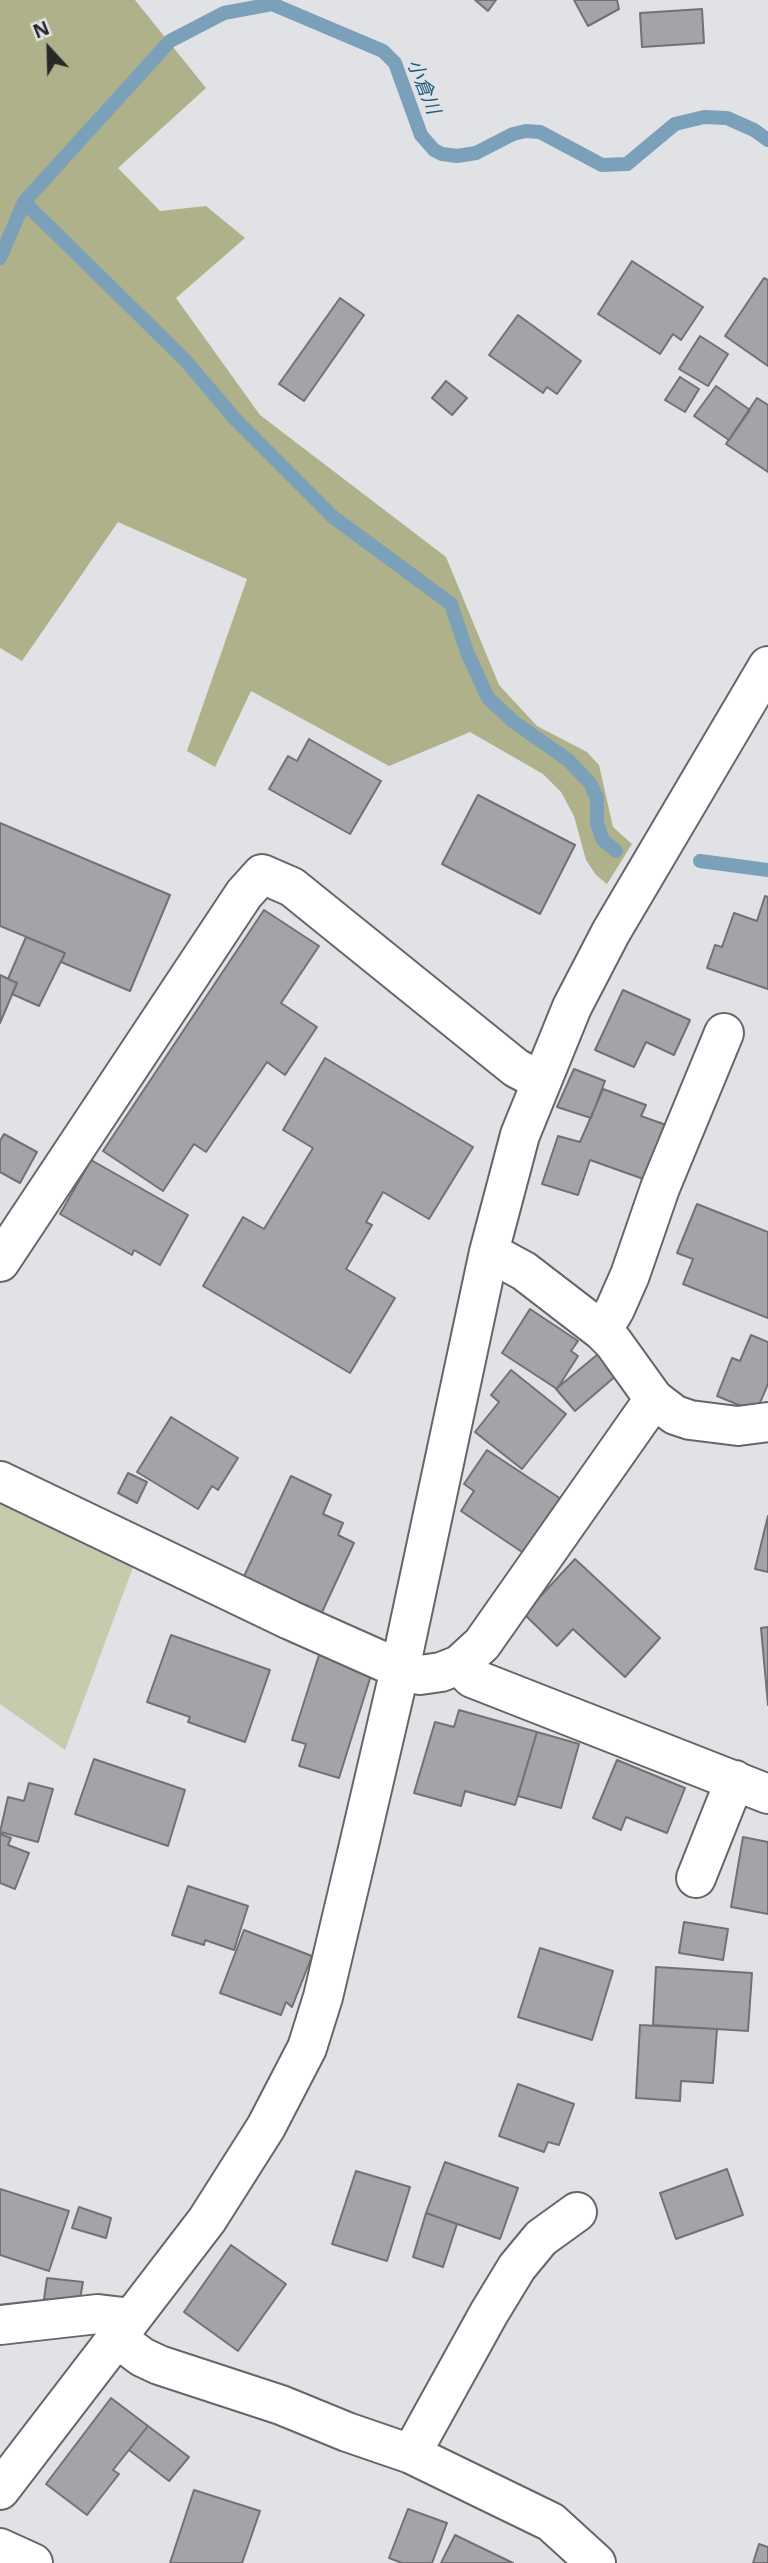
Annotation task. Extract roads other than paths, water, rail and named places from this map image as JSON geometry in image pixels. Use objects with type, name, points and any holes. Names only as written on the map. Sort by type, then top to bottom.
[{"type":"street","points":[[0,2490],[207,2220],[267,2127],[307,2048],[323,1997],[400,1669],[489,1252],[520,1135],[572,1007],[611,932],[762,691]]},
{"type":"street","points":[[0,1262],[244,894],[262,874],[292,887],[516,1068],[541,1081]]},
{"type":"street","points":[[602,1331],[630,1275],[660,1188],[724,1033]]},
{"type":"street","points":[[489,1252],[524,1271],[602,1331],[654,1399],[675,1415],[690,1420],[738,1426],[768,1422]]},
{"type":"street","points":[[0,1481],[290,1620],[400,1669],[420,1675],[441,1672],[459,1665],[482,1644],[654,1399]]},
{"type":"street","points":[[459,1665],[472,1678],[752,1787],[696,1878]]},
{"type":"street","points":[[411,2454],[517,2267],[541,2238],[577,2213]]},
{"type":"street","points":[[0,2325],[98,2314],[125,2329],[142,2357],[411,2454],[551,2522],[596,2563]]},
{"type":"street","points":[[0,2548],[33,2563]]},
{"type":"waterway","name":"小倉川","points":[[0,258],[24,202],[170,41],[224,13],[272,4],[383,51],[395,63],[421,135],[434,150],[442,154],[457,156],[476,153],[513,134],[526,131],[540,132],[602,165],[627,164],[675,124],[704,117],[727,118],[754,130],[768,140]]},
{"type":"waterway","points":[[24,202],[185,360],[235,419],[333,517],[451,604],[467,652],[488,698],[514,722],[568,760],[590,783],[597,798],[597,824],[603,840],[616,851]]},
{"type":"waterway","points":[[700,861],[768,870]]}]
